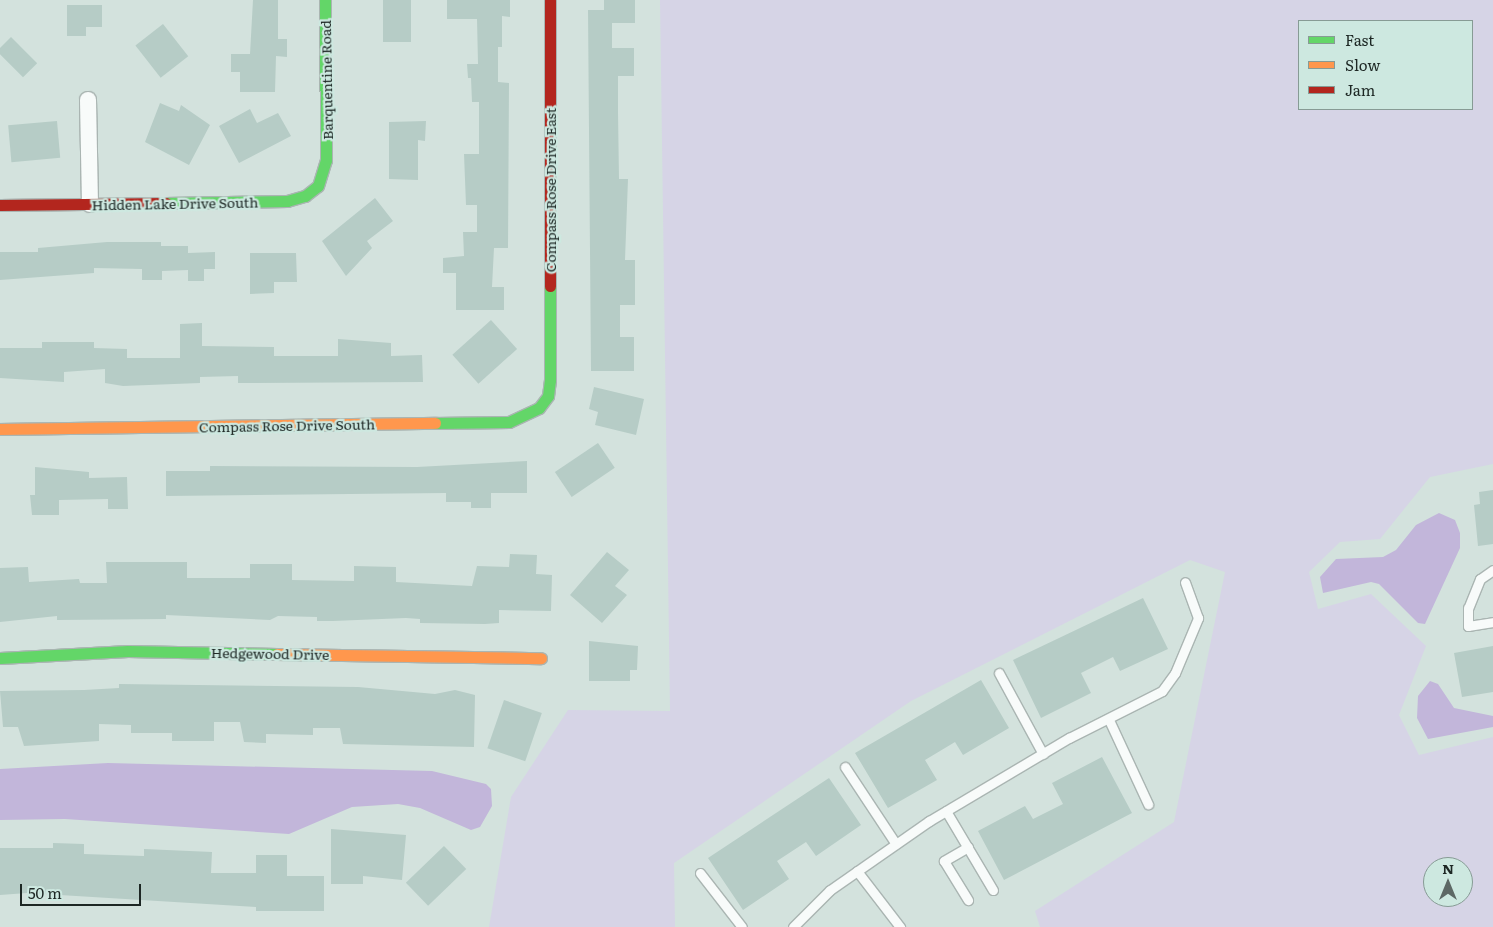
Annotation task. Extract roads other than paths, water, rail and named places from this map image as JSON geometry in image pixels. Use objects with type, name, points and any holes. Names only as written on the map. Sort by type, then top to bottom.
[{"type":"street","name":"Barquentine Road","points":[[325,0],[326,160]]},
{"type":"street","name":"Compass Rose Drive East","points":[[550,0],[550,380]]},
{"type":"street","points":[[88,100],[90,204]]},
{"type":"street","name":"Hidden Lake Drive South","points":[[0,205],[287,201],[305,196],[318,186],[326,160]]},
{"type":"street","name":"Compass Rose Drive South","points":[[0,429],[509,422],[539,408],[548,396],[550,380]]},
{"type":"street","name":"Hedgewood Drive","points":[[0,658],[137,651],[541,658]]},
{"type":"lane","points":[[1493,570],[1480,578],[1468,608],[1468,626],[1493,622]]},
{"type":"lane","points":[[794,927],[814,904],[857,871],[946,811],[1042,754],[1162,691],[1175,673],[1198,618],[1185,582]]},
{"type":"lane","points":[[999,673],[1042,754]]},
{"type":"lane","points":[[1109,720],[1148,804]]},
{"type":"lane","points":[[845,767],[896,844]]},
{"type":"lane","points":[[946,811],[993,890]]},
{"type":"lane","points":[[968,847],[944,861],[968,900]]},
{"type":"lane","points":[[857,871],[900,927]]},
{"type":"lane","points":[[700,873],[742,927]]}]
